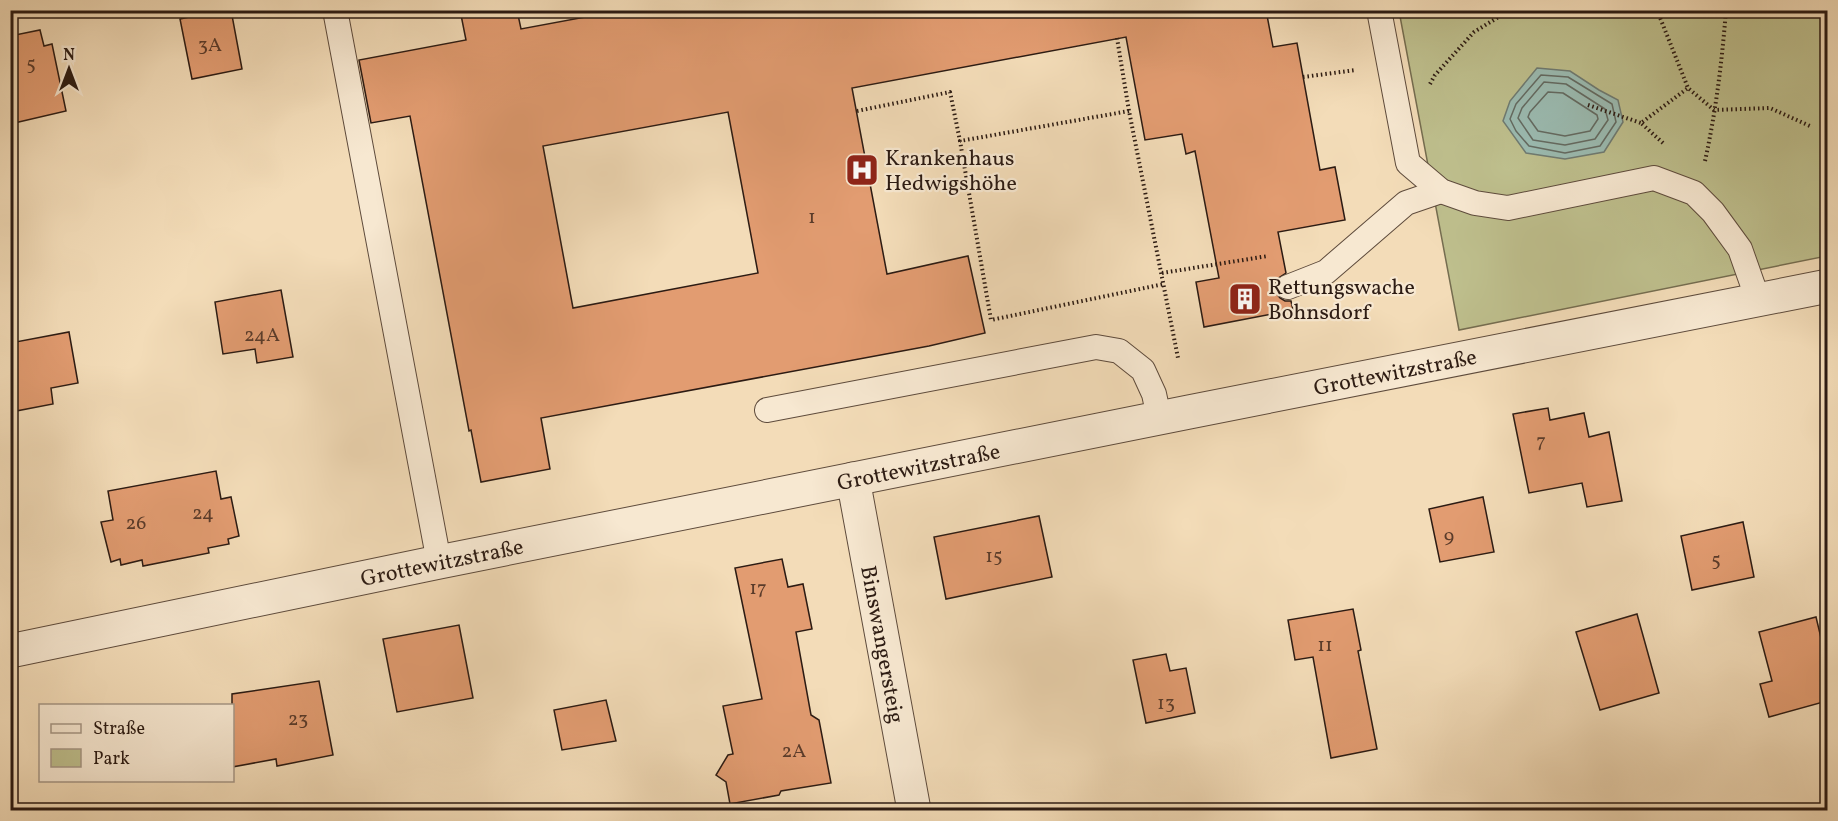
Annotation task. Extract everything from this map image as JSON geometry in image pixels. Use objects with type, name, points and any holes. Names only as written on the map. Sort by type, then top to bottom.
[{"type":"street","name":"Grottewitzstraße","points":[[10,651],[1174,414],[1827,286]]},
{"type":"street","name":"Binswangersteig","points":[[853,479],[914,810]]},
{"type":"lane","points":[[335,10],[439,562]]},
{"type":"lane","points":[[1379,10],[1408,163],[1441,191],[1475,203],[1508,208],[1654,178],[1694,193],[1713,212],[1740,249],[1758,300]]},
{"type":"lane","points":[[1288,287],[1326,272],[1406,203],[1441,191]]},
{"type":"lane","points":[[767,410],[1096,347],[1119,351],[1143,370],[1154,394],[1174,414]]},
{"type":"path","points":[[1401,127],[1435,75],[1474,32],[1510,10]]},
{"type":"path","points":[[1657,10],[1688,88],[1714,111],[1770,108],[1810,126]]},
{"type":"path","points":[[1694,193],[1702,178],[1713,128],[1726,10]]},
{"type":"path","points":[[1117,38],[1129,111],[1164,284],[1174,414]]},
{"type":"path","points":[[1303,77],[1344,73]]},
{"type":"path","points":[[1641,123],[1688,88]]},
{"type":"path","points":[[857,111],[950,92],[991,320],[1164,284]]},
{"type":"path","points":[[1588,105],[1641,123],[1667,147]]},
{"type":"path","points":[[960,141],[1129,111]]},
{"type":"path","points":[[1162,273],[1269,256]]},
{"type":"green space","points":[[1399,11],[1827,11],[1827,256],[1459,330]]},
{"type":"water","points":[[1537,68],[1570,71],[1618,100],[1623,122],[1604,152],[1565,159],[1526,153],[1503,121],[1510,101]]},
{"type":"building","points":[[231,10],[242,69],[192,79],[180,19]]},
{"type":"building","points":[[460,10],[517,10],[521,29],[623,10],[1266,10],[1273,47],[1297,43],[1320,170],[1335,167],[1345,220],[1278,232],[1286,273],[1277,279],[1274,285],[1275,292],[1285,301],[1291,301],[1293,310],[1204,327],[1196,282],[1219,278],[1195,151],[1186,154],[1182,134],[1145,140],[1126,37],[852,88],[887,274],[968,256],[985,333],[929,346],[541,418],[550,469],[481,482],[471,430],[469,431],[410,116],[371,123],[359,60],[466,40]],"holes":[[[728,112],[758,273],[573,308],[543,146]]]},
{"type":"building","points":[[40,30],[44,46],[52,44],[66,111],[10,124],[10,36]]},
{"type":"building","points":[[281,290],[293,357],[257,363],[255,349],[223,354],[215,302]]},
{"type":"building","points":[[69,332],[78,383],[51,388],[53,404],[16,411],[10,378],[10,343]]},
{"type":"building","points":[[1548,408],[1550,420],[1584,413],[1589,437],[1609,432],[1622,501],[1587,507],[1582,483],[1529,493],[1513,414]]},
{"type":"building","points":[[216,471],[221,499],[231,497],[239,536],[228,539],[229,544],[208,548],[209,553],[143,566],[142,560],[121,565],[120,559],[111,562],[101,522],[113,520],[108,491]]},
{"type":"building","points":[[1483,497],[1494,552],[1440,562],[1429,509]]},
{"type":"building","points":[[1039,516],[1052,577],[946,599],[934,537]]},
{"type":"building","points":[[1743,522],[1754,577],[1692,590],[1681,536]]},
{"type":"building","points":[[782,559],[788,587],[803,584],[812,629],[796,632],[811,715],[819,720],[831,783],[781,791],[779,795],[730,804],[726,782],[716,775],[728,755],[733,754],[723,706],[762,699],[735,568]]},
{"type":"building","points":[[1353,609],[1361,650],[1358,651],[1377,749],[1331,758],[1313,657],[1295,660],[1288,620]]},
{"type":"building","points":[[1637,614],[1659,693],[1600,710],[1576,632]]},
{"type":"building","points":[[1816,617],[1827,663],[1827,701],[1769,717],[1760,684],[1772,681],[1759,632]]},
{"type":"building","points":[[459,625],[473,698],[397,712],[383,639]]},
{"type":"building","points":[[1166,654],[1170,671],[1186,668],[1195,713],[1146,723],[1133,660]]},
{"type":"building","points":[[319,681],[333,755],[277,766],[276,759],[234,767],[232,694]]},
{"type":"building","points":[[606,700],[616,741],[562,750],[554,710]]},
{"type":"place","name":"Krankenhaus Hedwigshöhe","points":[[862,170]]},
{"type":"place","name":"Rettungswache Bohnsdorf","points":[[1245,299]]}]
